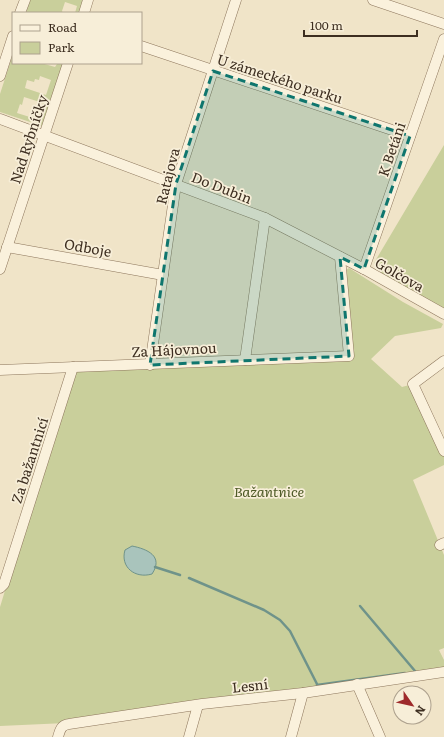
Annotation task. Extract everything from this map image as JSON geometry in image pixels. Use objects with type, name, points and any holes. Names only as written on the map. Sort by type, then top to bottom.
[{"type":"street","points":[[20,12],[25,0]]},
{"type":"street","points":[[84,12],[88,0]]},
{"type":"street","name":"Ratajova","points":[[150,364],[176,184],[236,0]]},
{"type":"street","points":[[373,0],[444,24]]},
{"type":"street","points":[[0,76],[12,39]]},
{"type":"street","name":"K Betáni","points":[[364,269],[444,39]]},
{"type":"street","name":"U zámeckého parku","points":[[142,46],[410,136]]},
{"type":"street","name":"Nad Rybníčky","points":[[0,269],[68,64]]},
{"type":"street","name":"Do Dubin","points":[[0,118],[265,218],[364,269]]},
{"type":"street","points":[[245,360],[265,218]]},
{"type":"street","name":"Odboje","points":[[7,248],[163,275]]},
{"type":"street","name":"Za Hájovnou","points":[[0,370],[349,356],[340,257]]},
{"type":"street","name":"Golčova","points":[[364,269],[444,314]]},
{"type":"street","points":[[444,361],[413,384],[444,451]]},
{"type":"street","name":"Za bažantnicí","points":[[2,586],[73,367]]},
{"type":"street","name":"Lesní","points":[[59,733],[65,724],[198,705],[303,693],[444,672]]},
{"type":"street","points":[[357,684],[380,737]]},
{"type":"street","points":[[291,737],[303,693]]},
{"type":"street","points":[[189,737],[198,705]]},
{"type":"highlighted area","points":[[213,71],[410,136],[364,269],[340,257],[349,356],[150,365],[176,184]]},
{"type":"green space","points":[[30,0],[83,0],[79,12],[75,12],[77,6],[65,2],[62,12],[26,12]]},
{"type":"green space","points":[[12,57],[12,64],[44,64],[55,67],[57,64],[63,64],[51,101],[47,99],[46,102],[50,103],[42,126],[0,112],[0,94]],"holes":[[[40,76],[51,80],[46,95],[25,88],[27,80],[34,82],[35,79],[39,80]],[[24,97],[43,103],[41,111],[36,110],[33,118],[17,113],[20,104],[22,105]]]},
{"type":"green space","points":[[444,145],[444,309],[388,278],[381,273],[374,263]]},
{"type":"green space","name":"Bažantnice","points":[[349,268],[403,302],[443,324],[441,328],[395,336],[371,359],[402,387],[413,384],[444,451],[444,465],[413,480],[444,555],[444,648],[439,650],[444,660],[444,672],[66,723],[0,726],[0,607],[73,367],[352,356],[346,270]]},
{"type":"water","points":[[132,546],[148,551],[155,558],[155,568],[152,574],[140,575],[130,570],[127,566],[124,556],[125,550]]},
{"type":"waterway","points":[[155,567],[180,575]]},
{"type":"waterway","points":[[189,578],[264,610],[280,620],[290,631],[319,688]]},
{"type":"waterway","points":[[360,606],[415,671]]},
{"type":"waterway","points":[[317,685],[405,673]]}]
